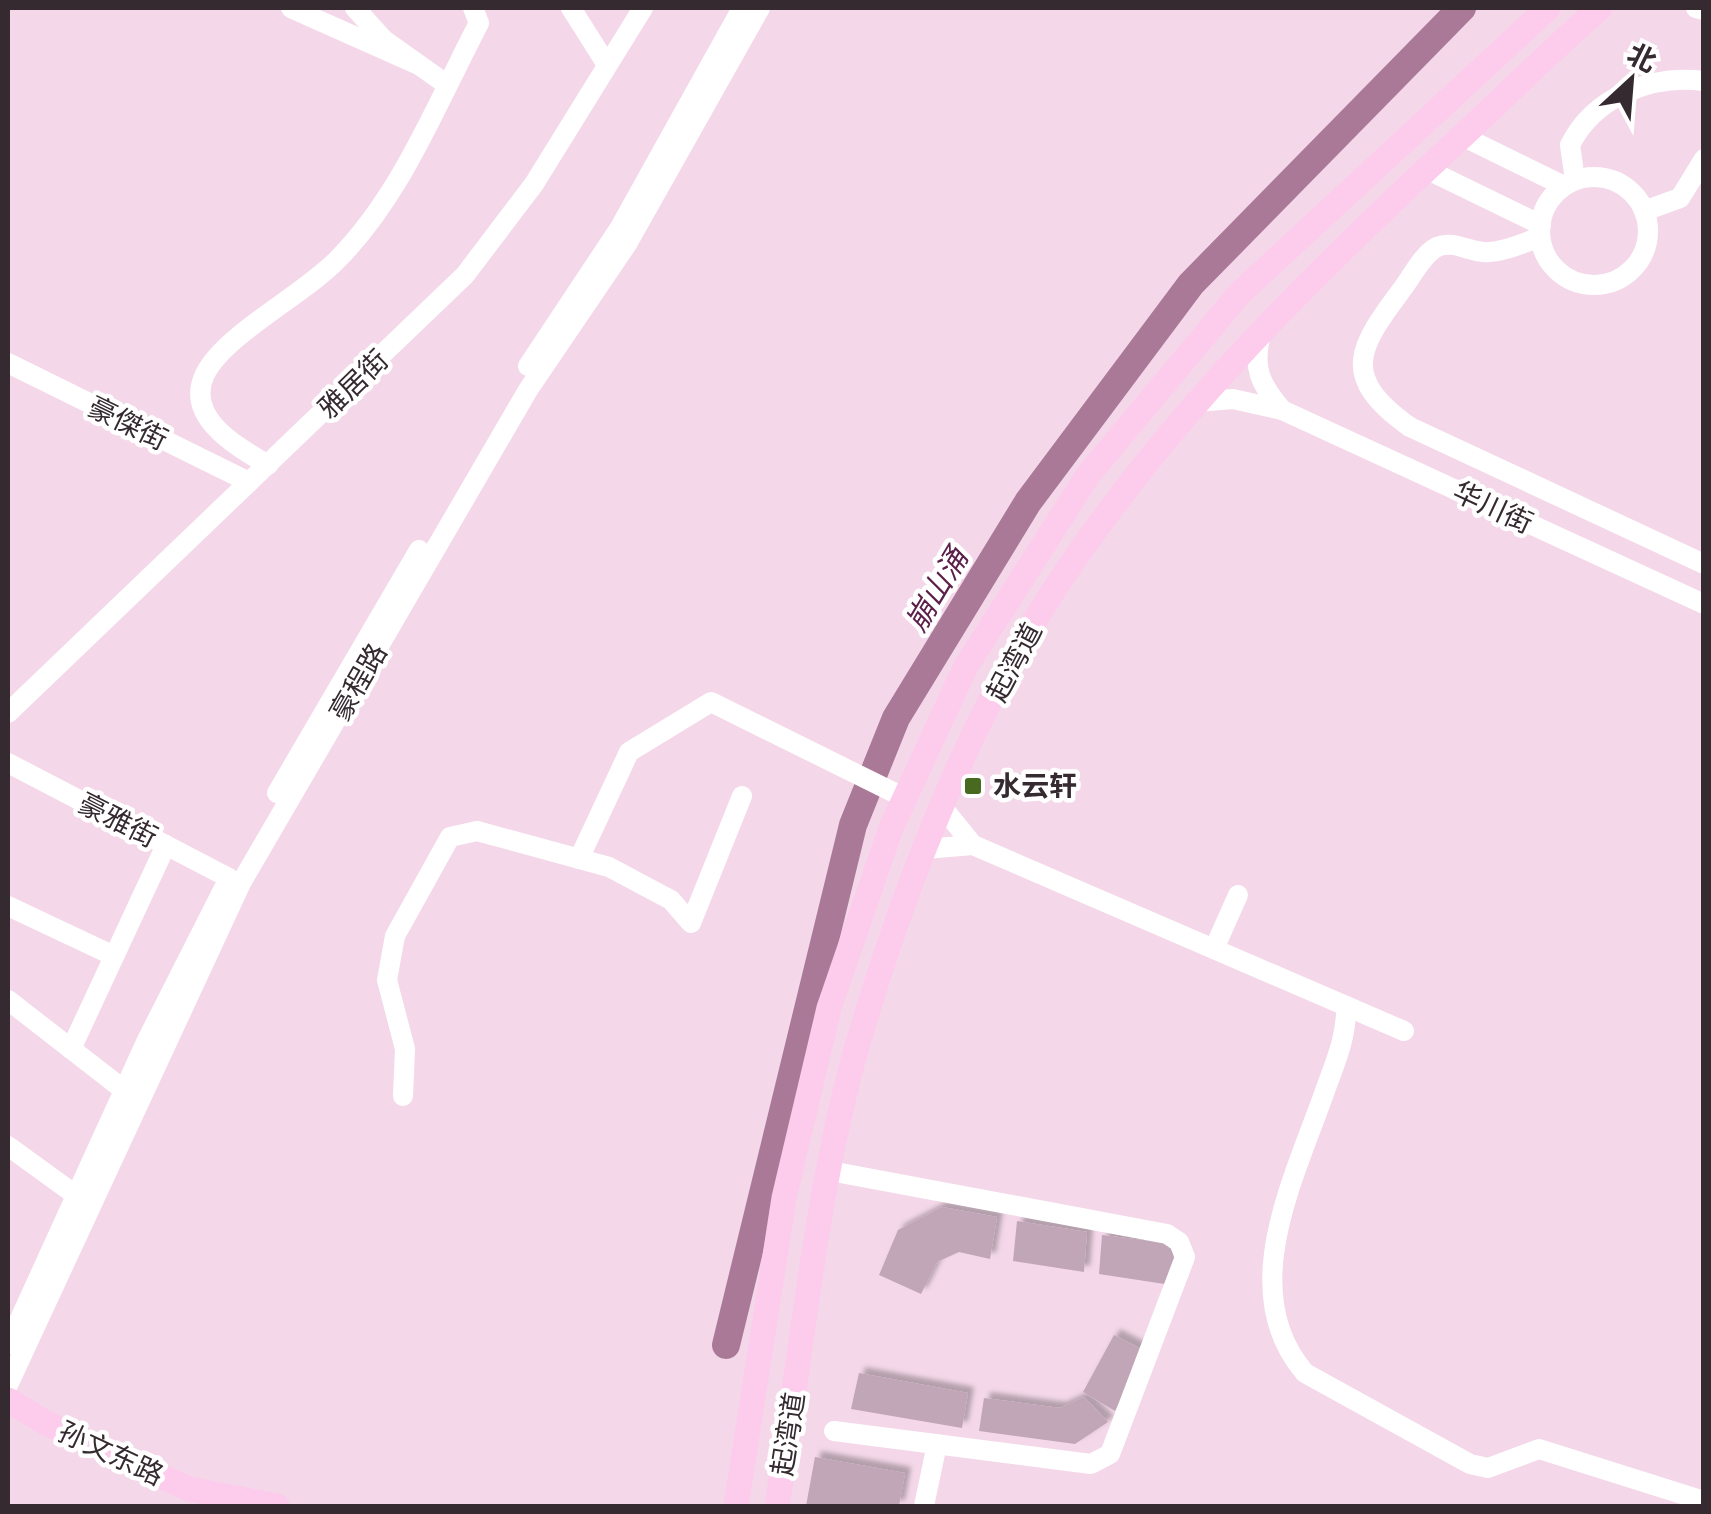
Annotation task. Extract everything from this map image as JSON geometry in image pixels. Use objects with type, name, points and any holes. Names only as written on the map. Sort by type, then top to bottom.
[{"type":"main road","name":"起湾道","points":[[736,1506],[784,1198],[829,1008],[896,793],[965,668],[1088,474],[1240,292],[1548,8]]},
{"type":"main road","name":"起湾道","points":[[776,1506],[830,1170],[857,1048],[926,849],[1009,668],[1050,596],[1196,402],[1318,270],[1600,8]]},
{"type":"main road","name":"孙文东路","points":[[8,1400],[46,1423],[189,1489],[278,1506]]},
{"type":"main road","points":[[750,1410],[792,1416]]},
{"type":"main road","name":"孙文东路","points":[[8,1418],[35,1437],[190,1506]]},
{"type":"street","points":[[291,8],[419,65]]},
{"type":"street","points":[[355,8],[384,40],[446,84]]},
{"type":"street","points":[[268,465],[231,443],[206,418],[202,395],[205,375],[228,348],[338,260],[397,182],[479,23],[473,8]]},
{"type":"street","points":[[571,8],[607,65]]},
{"type":"street","name":"雅居街","points":[[8,713],[465,275],[534,184],[643,8]]},
{"type":"street","name":"豪程路","points":[[8,1346],[124,1090],[228,878],[522,375],[619,230],[742,8]]},
{"type":"street","name":"豪程路","points":[[8,1385],[240,883],[528,390],[628,244],[760,8]]},
{"type":"street","points":[[1696,8],[1704,10]]},
{"type":"street","points":[[1462,136],[1569,182],[1612,179],[1628,188],[1644,210],[1648,237],[1644,254],[1634,269],[1603,284],[1569,279],[1545,254],[1540,231],[1548,203],[1569,182],[1570,145],[1602,104],[1644,85],[1704,80]]},
{"type":"street","points":[[1644,210],[1680,198],[1704,159]]},
{"type":"street","points":[[1426,170],[1540,231]]},
{"type":"street","points":[[1540,231],[1488,253],[1452,244],[1430,251],[1366,338],[1362,359],[1366,378],[1384,404],[1410,427],[1704,564]]},
{"type":"street","points":[[1262,334],[1255,364],[1267,392],[1282,410]]},
{"type":"street","name":"豪傑街","points":[[8,365],[249,482]]},
{"type":"street","name":"华川街","points":[[1196,402],[1233,398],[1282,410],[1704,604]]},
{"type":"street","points":[[1658,582],[1673,549]]},
{"type":"street","points":[[579,858],[629,752],[711,702],[896,793]]},
{"type":"street","name":"豪雅街","points":[[8,763],[228,878]]},
{"type":"street","points":[[403,1096],[404,1049],[387,980],[395,936],[450,837],[477,830],[608,867],[671,900],[691,924],[742,796]]},
{"type":"street","points":[[943,808],[972,845]]},
{"type":"street","points":[[71,1049],[166,844]]},
{"type":"street","points":[[926,849],[972,845],[1404,1031]]},
{"type":"street","points":[[1214,949],[1238,896]]},
{"type":"street","points":[[8,906],[114,956]]},
{"type":"street","points":[[8,1000],[124,1090]]},
{"type":"street","points":[[1346,1006],[1342,1044],[1277,1228],[1273,1308],[1292,1358],[1305,1373],[1470,1464],[1488,1468],[1539,1449],[1704,1500]]},
{"type":"street","points":[[8,1146],[77,1196]]},
{"type":"street","points":[[830,1170],[1167,1234],[1179,1242],[1185,1257],[1110,1454],[1102,1460],[1090,1464],[834,1431]]},
{"type":"street","points":[[924,1506],[936,1444]]},
{"type":"building","points":[[942,1207],[997,1217],[990,1259],[959,1252],[937,1262],[921,1294],[879,1275],[898,1230]]},
{"type":"building","points":[[1017,1221],[1087,1232],[1084,1272],[1013,1261]]},
{"type":"building","points":[[1102,1235],[1174,1244],[1171,1285],[1099,1274]]},
{"type":"building","points":[[1114,1335],[1147,1352],[1115,1411],[1083,1392]]},
{"type":"building","points":[[859,1373],[968,1393],[962,1428],[851,1409]]},
{"type":"building","points":[[1084,1397],[1108,1422],[1075,1444],[979,1431],[984,1398],[1060,1408]]},
{"type":"building","points":[[815,1457],[905,1473],[899,1506],[806,1506]]},
{"type":"waterway","name":"崩山涌","points":[[726,1345],[853,825],[896,718],[1028,502],[1191,284],[1462,8]]},
{"type":"place","name":"水云轩","points":[[973,786]]}]
